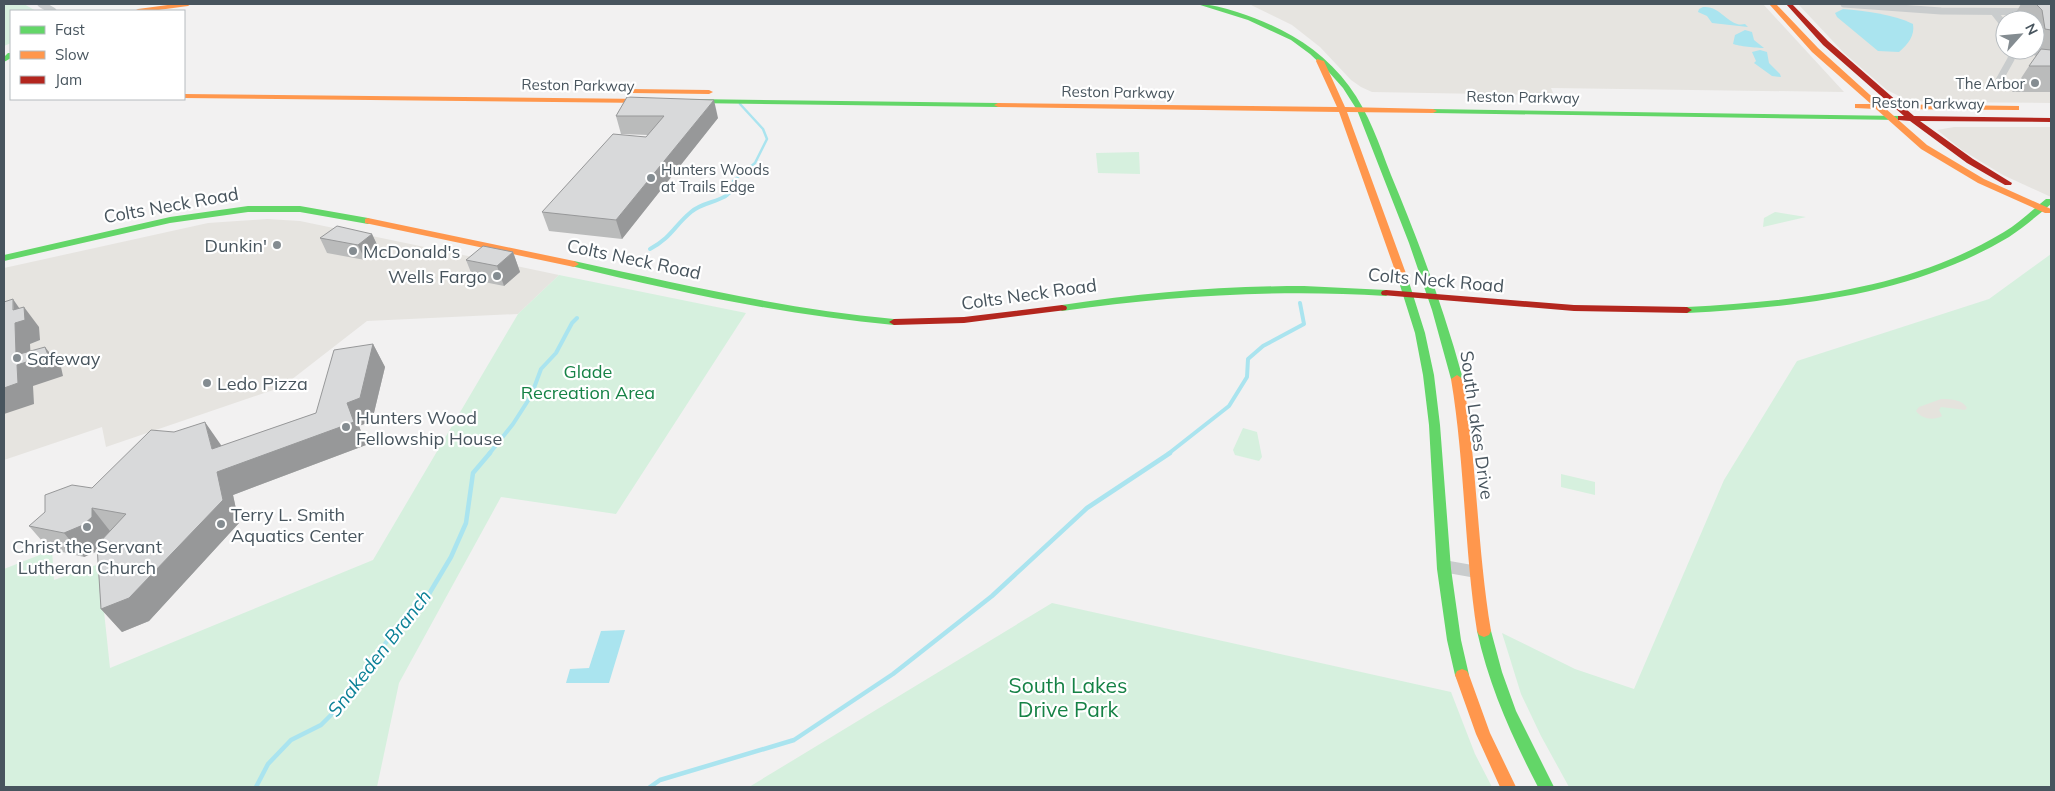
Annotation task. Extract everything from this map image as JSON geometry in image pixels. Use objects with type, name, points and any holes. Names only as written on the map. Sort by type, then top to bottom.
[{"type":"main road","points":[[145,10],[188,4]]},
{"type":"main road","name":"South Lakes Drive","points":[[1200,4],[1240,14],[1268,24],[1296,39],[1340,76],[1358,105],[1434,297],[1457,382],[1483,627],[1498,681],[1520,737],[1546,787]]},
{"type":"main road","points":[[1772,4],[1800,35],[1924,147],[1985,183],[2048,206]]},
{"type":"main road","points":[[1789,4],[1823,40],[1942,144],[1972,165],[2015,186],[2048,206]]},
{"type":"main road","name":"South Lakes Drive","points":[[1317,57],[1340,105],[1408,295],[1426,358],[1430,387],[1443,566],[1453,640],[1460,670],[1484,737],[1508,787]]},
{"type":"main road","name":"Reston Parkway","points":[[185,85],[1340,105]]},
{"type":"main road","name":"Reston Parkway","points":[[185,96],[1340,105],[1897,106],[2051,109]]},
{"type":"main road","name":"Reston Parkway","points":[[1358,105],[2051,120]]},
{"type":"main road","name":"Colts Neck Road","points":[[4,258],[180,218],[240,210],[283,208],[326,212],[781,308],[869,320],[921,323],[973,320],[1028,314],[1128,298],[1219,290],[1300,288],[1540,306],[1621,310],[1731,307],[1815,298],[1879,285],[1948,262],[2003,236],[2048,206]]},
{"type":"street","points":[[1844,4],[1941,11],[2051,12]]},
{"type":"street","points":[[1874,4],[1885,6]]},
{"type":"street","points":[[1997,84],[2010,60]]},
{"type":"street","points":[[1443,566],[1477,572]]},
{"type":"shaded area","points":[[1249,4],[1763,4],[1844,92],[1551,88],[1553,93],[1548,95],[1372,92],[1351,80],[1320,47],[1292,25]]},
{"type":"shaded area","points":[[1798,4],[2051,4],[2051,103],[1926,102],[1905,99],[1887,90],[1844,53]]},
{"type":"shaded area","points":[[1954,127],[2051,127],[2051,197],[2003,175],[1962,150],[1937,130]]},
{"type":"shaded area","points":[[267,219],[300,221],[559,275],[518,314],[367,321],[282,387],[106,447],[102,427],[4,460],[4,268],[208,223]]},
{"type":"green space","points":[[4,4],[24,4],[34,10],[10,10],[10,43],[4,46]]},
{"type":"green space","points":[[1139,152],[1140,174],[1098,173],[1096,153]]},
{"type":"green space","points":[[1775,212],[1806,217],[1763,227],[1764,218]]},
{"type":"green space","points":[[2051,254],[2051,787],[1569,787],[1521,694],[1502,633],[1575,669],[1634,689],[1724,480],[1797,361],[1989,299]]},
{"type":"green space","name":"Glade Recreation Area","points":[[559,275],[746,313],[616,514],[501,497],[399,683],[377,787],[4,787],[4,569],[52,550],[54,580],[99,564],[110,668],[373,560],[518,314]]},
{"type":"green space","points":[[1243,428],[1257,432],[1262,457],[1259,461],[1235,455],[1233,450]]},
{"type":"green space","points":[[1561,474],[1595,482],[1595,495],[1561,487]]},
{"type":"green space","name":"South Lakes Drive Park","points":[[1052,603],[1451,692],[1475,754],[1492,787],[749,787]]},
{"type":"sand","points":[[1941,399],[1959,401],[1967,408],[1965,410],[1941,407],[1939,410],[1942,416],[1931,419],[1921,416],[1916,411],[1919,407]]},
{"type":"water","points":[[1703,7],[1715,9],[1734,23],[1745,24],[1748,27],[1712,23],[1707,16],[1698,12]]},
{"type":"water","points":[[1843,9],[1879,13],[1913,24],[1912,36],[1899,52],[1878,51],[1837,17],[1835,13]]},
{"type":"water","points":[[1745,30],[1752,32],[1754,40],[1764,48],[1733,44],[1735,35]]},
{"type":"water","points":[[1760,50],[1767,52],[1769,63],[1781,77],[1772,76],[1754,63],[1756,61],[1752,52]]},
{"type":"water","points":[[625,630],[609,683],[566,683],[570,669],[589,668],[601,631]]},
{"type":"building","points":[[2036,4],[2051,4],[2051,30],[2045,29],[2045,10],[2042,10]]},
{"type":"building","points":[[2045,49],[2051,50],[2051,66],[2029,66],[2033,60],[2045,60]]},
{"type":"building","points":[[627,97],[714,100],[616,220],[542,212],[613,134],[646,137],[664,116],[616,116]]},
{"type":"building","points":[[337,226],[372,234],[358,245],[320,238]]},
{"type":"building","points":[[483,246],[513,252],[497,266],[466,260]]},
{"type":"building","points":[[13,299],[13,310],[24,307],[25,320],[15,323],[16,355],[45,347],[48,355],[17,365],[18,383],[4,388],[4,302]]},
{"type":"building","points":[[373,344],[360,398],[347,403],[354,422],[217,472],[223,500],[129,598],[101,609],[97,545],[126,514],[92,508],[92,517],[83,525],[64,533],[29,526],[45,512],[45,495],[72,485],[92,488],[151,430],[174,432],[205,422],[212,449],[316,413],[334,350]]},
{"type":"waterway","name":"Snakeden Branch","points":[[725,197],[733,191],[733,181],[755,163],[767,139],[763,129],[740,104]]},
{"type":"waterway","name":"Snakeden Branch","points":[[650,249],[668,236],[685,217],[696,209],[727,195]]},
{"type":"waterway","points":[[1168,454],[1229,406],[1247,377],[1248,359],[1263,346],[1304,324],[1300,303]]},
{"type":"waterway","name":"Snakeden Branch","points":[[489,454],[513,424],[531,396],[541,369],[556,353],[572,323],[577,318]]},
{"type":"waterway","name":"Snakeden Branch","points":[[256,787],[268,764],[291,740],[321,725],[344,702],[397,627],[423,604],[451,557],[466,523],[473,473],[490,453]]},
{"type":"waterway","points":[[650,787],[660,780],[794,740],[893,674],[992,596],[1087,508],[1170,453]]},
{"type":"traffic: fast","points":[[1200,4],[1250,18],[1293,39],[1330,68],[1346,87],[1361,110],[1414,243],[1438,310],[1457,379]]},
{"type":"traffic: fast","points":[[4,60],[10,56]]},
{"type":"traffic: fast","points":[[4,93],[10,94]]},
{"type":"traffic: fast","points":[[693,101],[998,105]]},
{"type":"traffic: fast","points":[[1433,111],[1901,118]]},
{"type":"traffic: fast","points":[[1687,310],[1727,308],[1810,299],[1852,292],[1893,282],[1933,269],[1971,253],[2007,234],[2049,201]]},
{"type":"traffic: fast","points":[[4,258],[170,220],[248,209],[300,209],[368,221]]},
{"type":"traffic: fast","points":[[574,264],[773,306],[813,313],[894,322]]},
{"type":"traffic: fast","points":[[1403,279],[1420,333],[1429,375],[1435,425],[1444,569],[1454,640],[1462,675]]},
{"type":"traffic: fast","points":[[1062,308],[1184,293],[1264,289],[1344,290],[1386,293]]},
{"type":"traffic: fast","points":[[1484,631],[1501,692],[1526,749],[1546,787]]},
{"type":"traffic: slow","points":[[145,10],[188,4]]},
{"type":"traffic: slow","points":[[1772,4],[1815,50],[1924,147],[1981,181],[2048,211]]},
{"type":"traffic: slow","points":[[1320,61],[1341,107],[1403,279]]},
{"type":"traffic: slow","points":[[631,91],[709,92]]},
{"type":"traffic: slow","points":[[185,96],[646,101]]},
{"type":"traffic: slow","points":[[998,105],[1433,111]]},
{"type":"traffic: slow","points":[[1858,106],[2016,108]]},
{"type":"traffic: slow","points":[[368,221],[574,264]]},
{"type":"traffic: slow","points":[[1457,379],[1466,442],[1475,568],[1484,631]]},
{"type":"traffic: slow","points":[[1462,675],[1483,734],[1508,787]]},
{"type":"traffic: jam","points":[[1789,4],[1826,43],[1917,122],[1952,149],[2008,183]]},
{"type":"traffic: jam","points":[[1901,118],[2051,120]]},
{"type":"traffic: jam","points":[[1386,293],[1574,308],[1687,310]]},
{"type":"traffic: jam","points":[[894,322],[964,320],[1062,308]]},
{"type":"place","name":"The Arbor","points":[[2035,83]]},
{"type":"place","name":"Hunters Woods at Trails Edge","points":[[651,178]]},
{"type":"place","name":"Dunkin'","points":[[277,245]]},
{"type":"place","name":"McDonald's","points":[[353,251]]},
{"type":"place","name":"Wells Fargo","points":[[497,276]]},
{"type":"place","name":"Safeway","points":[[17,358]]},
{"type":"place","name":"Ledo Pizza","points":[[207,383]]},
{"type":"place","name":"Hunters Wood Fellowship House","points":[[346,427]]},
{"type":"place","name":"Terry L. Smith Aquatics Center","points":[[221,524]]},
{"type":"place","name":"Christ the Servant Lutheran Church","points":[[87,527]]}]
